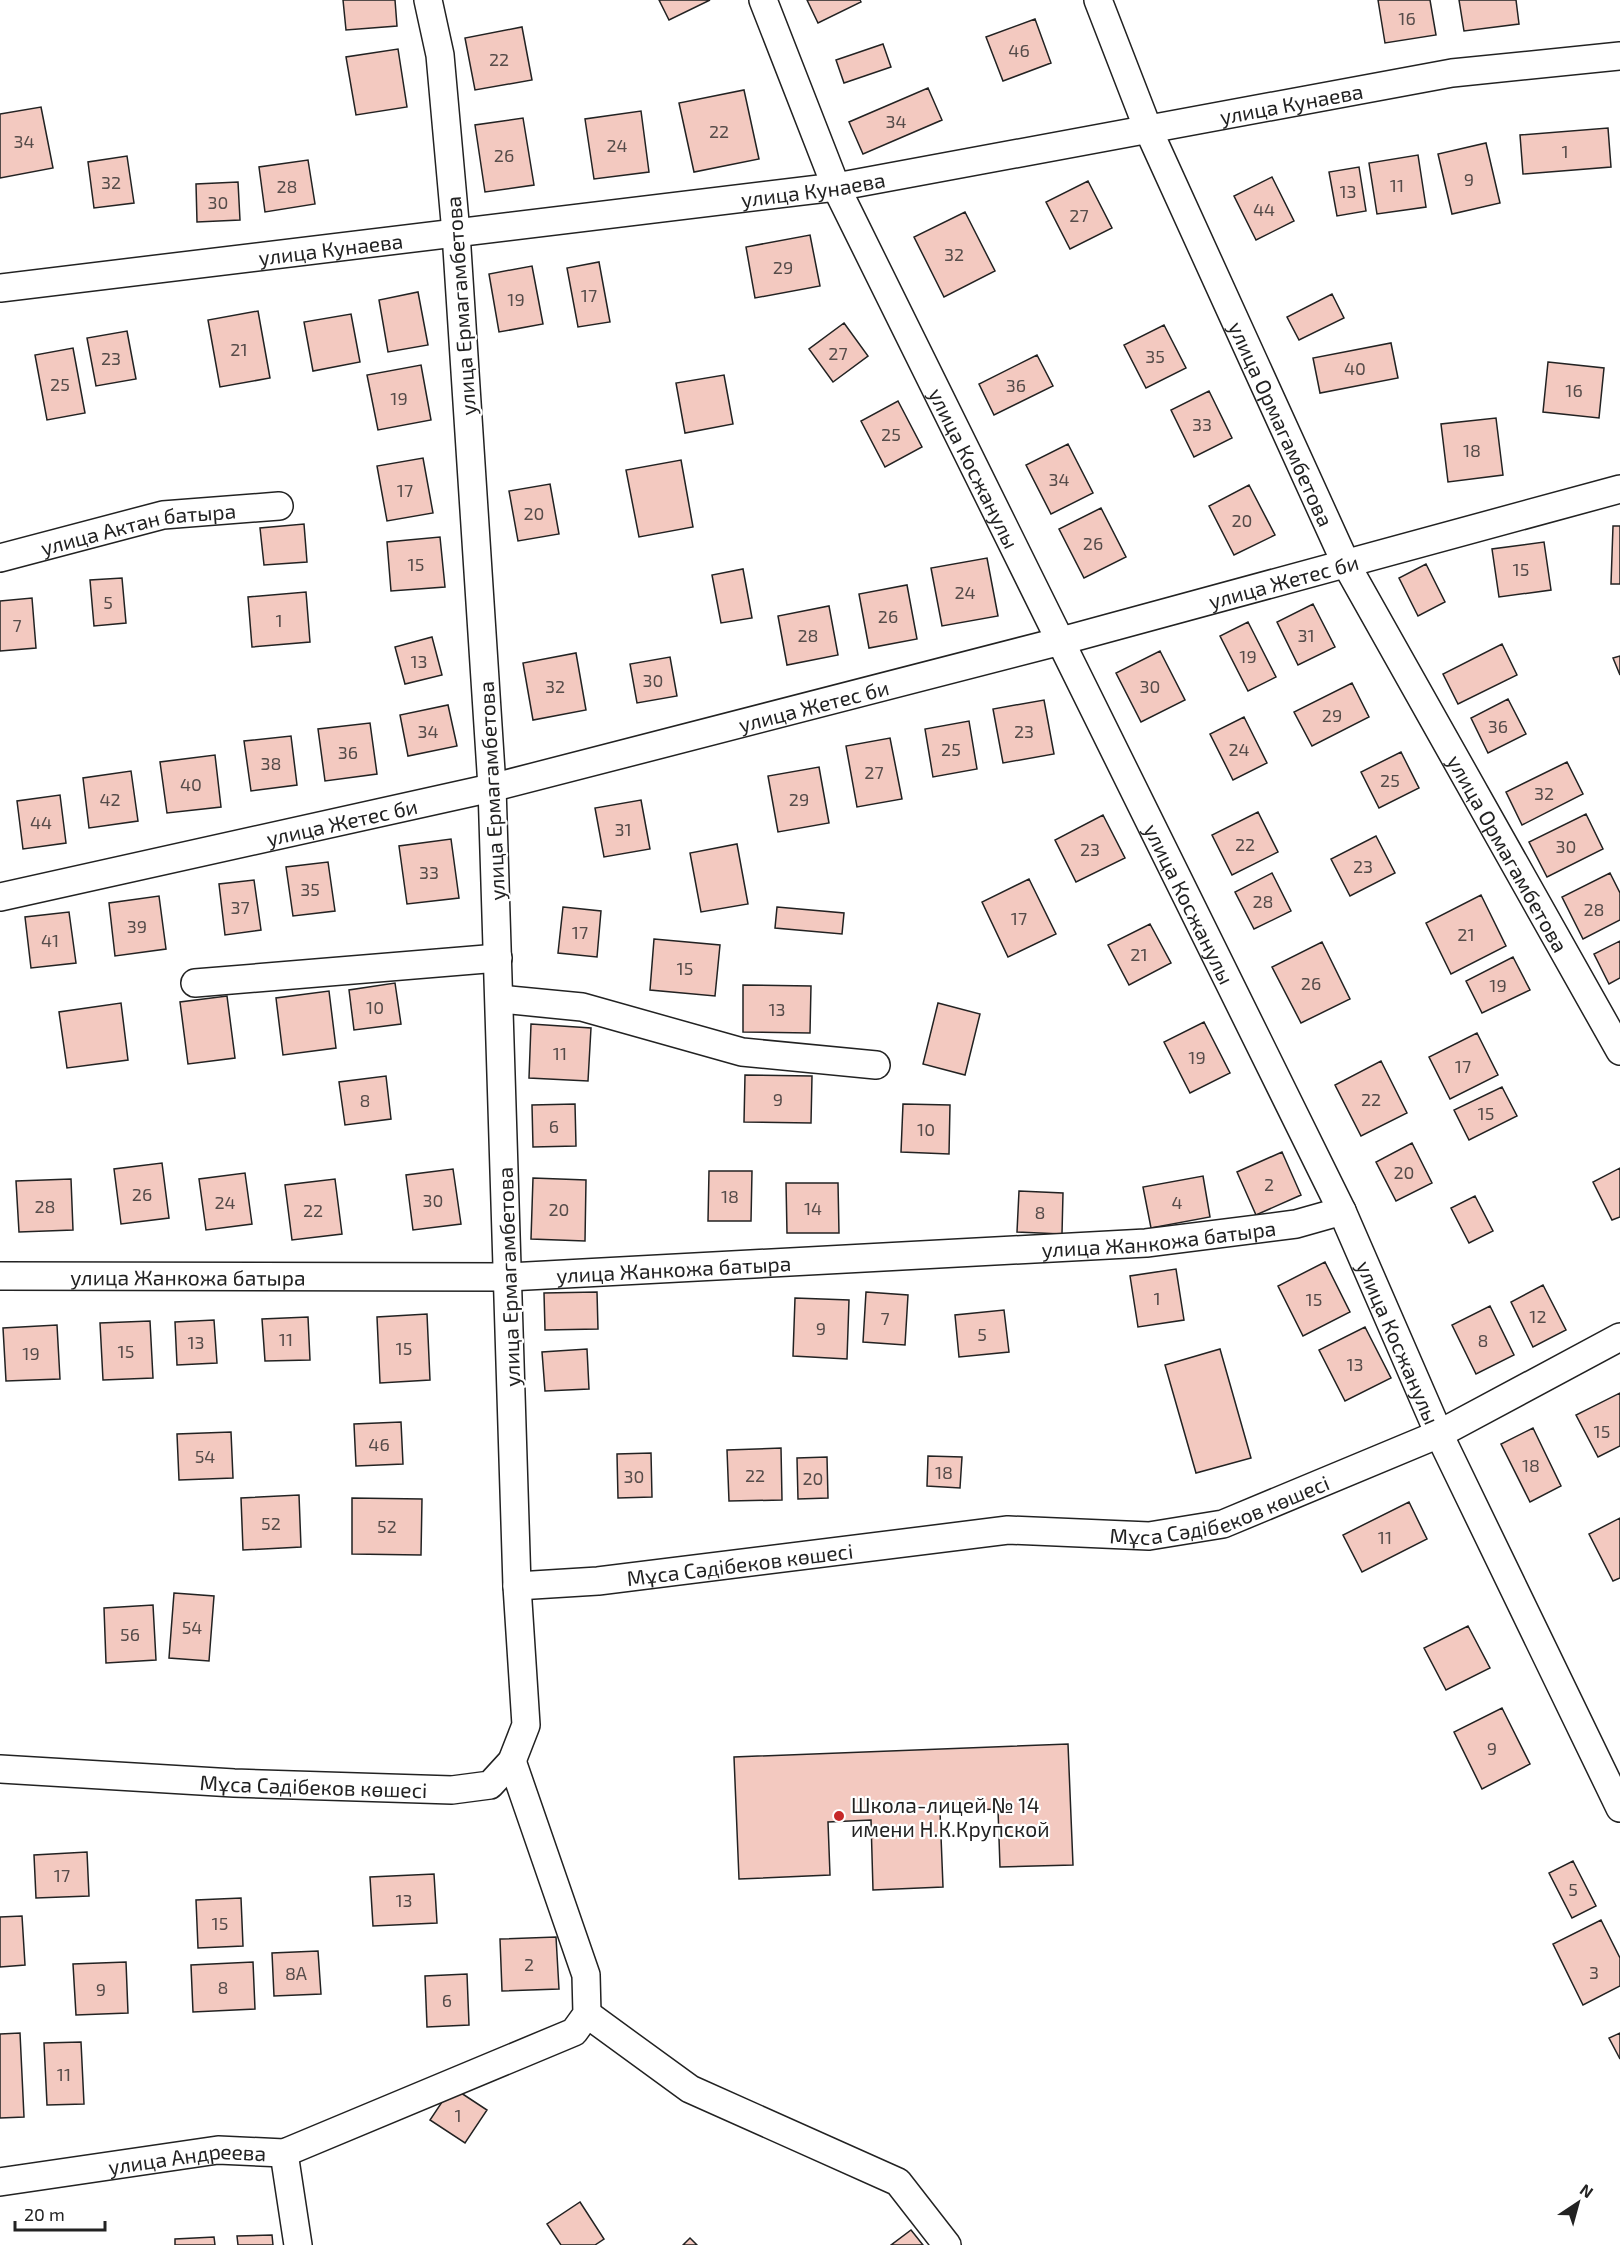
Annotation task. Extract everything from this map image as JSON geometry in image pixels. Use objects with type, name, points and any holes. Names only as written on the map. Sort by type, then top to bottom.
[{"type":"street","name":"улица Ермагамбетова","points":[[428,0],[440,55],[456,233],[492,787],[517,1586]]},
{"type":"street","name":"улица Косжанулы","points":[[763,0],[836,187],[1342,1211],[1439,1434],[1612,1768],[1620,1808]]},
{"type":"street","name":"улица Ормагамбетова","points":[[1098,0],[1148,129],[1346,564],[1620,1051]]},
{"type":"street","name":"улица Кунаева","points":[[0,288],[836,187],[1452,73],[1620,56]]},
{"type":"street","name":"улица Жетес би","points":[[0,897],[492,787],[1061,641],[1620,489]]},
{"type":"street","name":"улица Актан батыра","points":[[0,558],[163,515],[279,506]]},
{"type":"street","points":[[195,983],[498,958]]},
{"type":"street","points":[[500,999],[582,1007],[742,1052],[876,1065]]},
{"type":"street","name":"улица Жанкожа батыра","points":[[0,1276],[508,1278],[1146,1243],[1296,1224],[1342,1211]]},
{"type":"street","name":"Мұса Сәдібеков көшесі","points":[[0,1769],[234,1783],[452,1790],[490,1785],[512,1761],[526,1725],[517,1586],[598,1581],[1008,1530],[1149,1536],[1223,1524],[1439,1434],[1620,1337]]},
{"type":"street","points":[[284,2153],[574,2032],[587,2014],[586,1975],[512,1761]]},
{"type":"street","points":[[587,2014],[690,2090],[898,2182],[947,2245]]},
{"type":"street","name":"улица Андреева","points":[[0,2182],[218,2150],[284,2153],[298,2245]]},
{"type":"building","points":[[343,0],[395,0],[397,26],[346,30]]},
{"type":"building","points":[[659,0],[710,0],[669,20]]},
{"type":"building","points":[[807,0],[860,0],[861,2],[818,23]]},
{"type":"building","points":[[1378,0],[1430,0],[1436,35],[1385,43]]},
{"type":"building","points":[[1459,0],[1516,0],[1519,24],[1464,31]]},
{"type":"building","points":[[1035,19],[1051,63],[1003,81],[986,37]]},
{"type":"building","points":[[522,27],[532,80],[475,90],[465,38]]},
{"type":"building","points":[[883,44],[891,67],[844,83],[836,60]]},
{"type":"building","points":[[398,49],[407,107],[356,115],[346,57]]},
{"type":"building","points":[[928,88],[942,120],[863,154],[849,122]]},
{"type":"building","points":[[744,90],[759,159],[694,172],[679,103]]},
{"type":"building","points":[[41,107],[53,168],[0,178],[0,114]]},
{"type":"building","points":[[641,111],[649,172],[594,179],[585,119]]},
{"type":"building","points":[[523,118],[534,185],[485,192],[475,125]]},
{"type":"building","points":[[1608,128],[1611,167],[1523,174],[1520,135]]},
{"type":"building","points":[[1486,143],[1500,203],[1452,214],[1438,154]]},
{"type":"building","points":[[1418,155],[1426,207],[1377,214],[1369,163]]},
{"type":"building","points":[[127,156],[134,203],[94,208],[88,162]]},
{"type":"building","points":[[308,160],[315,204],[265,212],[259,167]]},
{"type":"building","points":[[1359,167],[1366,211],[1337,216],[1329,172]]},
{"type":"building","points":[[1272,177],[1294,221],[1256,240],[1234,196]]},
{"type":"building","points":[[1088,181],[1112,228],[1070,249],[1046,202]]},
{"type":"building","points":[[238,182],[240,220],[197,222],[196,184]]},
{"type":"building","points":[[965,212],[995,271],[944,297],[914,237]]},
{"type":"building","points":[[810,235],[820,286],[755,298],[746,247]]},
{"type":"building","points":[[599,262],[610,322],[578,327],[567,268]]},
{"type":"building","points":[[532,266],[543,324],[499,332],[489,274]]},
{"type":"building","points":[[418,292],[428,345],[388,352],[379,300]]},
{"type":"building","points":[[1332,294],[1344,318],[1299,340],[1287,317]]},
{"type":"building","points":[[258,311],[270,378],[220,387],[208,320]]},
{"type":"building","points":[[351,314],[360,362],[313,371],[304,322]]},
{"type":"building","points":[[844,323],[868,356],[833,382],[809,349]]},
{"type":"building","points":[[1164,325],[1186,368],[1146,388],[1124,345]]},
{"type":"building","points":[[127,331],[136,379],[96,386],[87,338]]},
{"type":"building","points":[[1391,343],[1398,378],[1320,393],[1313,358]]},
{"type":"building","points":[[73,348],[85,413],[47,420],[35,355]]},
{"type":"building","points":[[1037,355],[1053,386],[994,415],[979,384]]},
{"type":"building","points":[[1548,362],[1604,368],[1599,418],[1543,412]]},
{"type":"building","points":[[421,365],[431,420],[378,430],[367,375]]},
{"type":"building","points":[[724,375],[733,424],[685,433],[676,383]]},
{"type":"building","points":[[1209,391],[1232,438],[1194,457],[1171,410]]},
{"type":"building","points":[[898,401],[922,447],[885,467],[861,421]]},
{"type":"building","points":[[1496,418],[1503,475],[1448,482],[1441,424]]},
{"type":"building","points":[[1068,444],[1093,493],[1051,514],[1026,465]]},
{"type":"building","points":[[423,458],[433,513],[387,521],[377,466]]},
{"type":"building","points":[[681,460],[693,527],[639,537],[626,470]]},
{"type":"building","points":[[550,484],[559,534],[518,541],[509,491]]},
{"type":"building","points":[[1249,485],[1275,535],[1234,555],[1209,506]]},
{"type":"building","points":[[1101,508],[1126,557],[1084,578],[1059,529]]},
{"type":"building","points":[[304,524],[307,562],[264,565],[260,528]]},
{"type":"building","points":[[1613,526],[1620,526],[1620,584],[1611,584]]},
{"type":"building","points":[[440,537],[445,587],[391,591],[387,542]]},
{"type":"building","points":[[1544,542],[1551,590],[1499,597],[1492,549]]},
{"type":"building","points":[[987,558],[998,616],[942,626],[931,568]]},
{"type":"building","points":[[1426,564],[1445,602],[1418,616],[1399,578]]},
{"type":"building","points":[[743,569],[752,618],[721,623],[712,575]]},
{"type":"building","points":[[122,578],[126,623],[94,626],[90,580]]},
{"type":"building","points":[[907,585],[917,639],[869,648],[859,594]]},
{"type":"building","points":[[306,592],[310,642],[252,647],[248,597]]},
{"type":"building","points":[[32,598],[36,648],[0,651],[0,601]]},
{"type":"building","points":[[1313,604],[1335,647],[1298,665],[1277,622]]},
{"type":"building","points":[[829,606],[838,655],[787,665],[778,616]]},
{"type":"building","points":[[1248,622],[1276,677],[1248,691],[1220,636]]},
{"type":"building","points":[[432,637],[442,675],[405,684],[395,647]]},
{"type":"building","points":[[1502,644],[1517,675],[1458,704],[1443,674]]},
{"type":"building","points":[[1160,651],[1185,700],[1141,722],[1116,673]]},
{"type":"building","points":[[576,653],[586,710],[533,720],[523,663]]},
{"type":"building","points":[[1620,656],[1620,675],[1613,658]]},
{"type":"building","points":[[670,657],[677,696],[637,703],[630,664]]},
{"type":"building","points":[[1352,683],[1369,717],[1312,746],[1294,712]]},
{"type":"building","points":[[1508,699],[1526,734],[1488,753],[1471,718]]},
{"type":"building","points":[[1044,700],[1054,754],[1003,763],[993,709]]},
{"type":"building","points":[[448,705],[457,746],[408,756],[400,715]]},
{"type":"building","points":[[1244,717],[1267,763],[1233,780],[1210,734]]},
{"type":"building","points":[[969,721],[977,769],[933,777],[925,729]]},
{"type":"building","points":[[370,723],[377,774],[325,781],[318,729]]},
{"type":"building","points":[[291,736],[297,785],[251,791],[244,741]]},
{"type":"building","points":[[890,738],[902,799],[857,807],[846,746]]},
{"type":"building","points":[[1401,752],[1419,788],[1379,808],[1361,772]]},
{"type":"building","points":[[215,755],[221,807],[167,813],[160,762]]},
{"type":"building","points":[[1567,762],[1583,794],[1522,825],[1506,792]]},
{"type":"building","points":[[819,767],[829,823],[778,832],[768,776]]},
{"type":"building","points":[[131,771],[138,821],[89,828],[83,778]]},
{"type":"building","points":[[60,795],[66,843],[23,849],[17,801]]},
{"type":"building","points":[[641,800],[650,849],[604,857],[595,808]]},
{"type":"building","points":[[1258,812],[1278,852],[1232,875],[1212,835]]},
{"type":"building","points":[[1586,814],[1603,849],[1547,877],[1529,842]]},
{"type":"building","points":[[1103,815],[1125,858],[1076,882],[1055,840]]},
{"type":"building","points":[[1376,836],[1395,873],[1350,896],[1331,859]]},
{"type":"building","points":[[451,839],[459,898],[407,904],[399,846]]},
{"type":"building","points":[[737,844],[748,904],[701,912],[690,853]]},
{"type":"building","points":[[328,862],[335,911],[293,916],[286,867]]},
{"type":"building","points":[[1272,873],[1291,911],[1254,929],[1235,892]]},
{"type":"building","points":[[1610,873],[1620,893],[1620,920],[1583,939],[1562,897]]},
{"type":"building","points":[[1029,879],[1056,934],[1008,957],[982,902]]},
{"type":"building","points":[[254,880],[261,930],[225,935],[219,884]]},
{"type":"building","points":[[1481,895],[1506,946],[1451,974],[1426,923]]},
{"type":"building","points":[[159,896],[166,949],[115,956],[109,903]]},
{"type":"building","points":[[563,907],[601,911],[597,957],[558,953]]},
{"type":"building","points":[[777,907],[844,913],[842,934],[775,928]]},
{"type":"building","points":[[69,912],[76,963],[31,968],[25,917]]},
{"type":"building","points":[[1150,924],[1171,963],[1129,985],[1108,945]]},
{"type":"building","points":[[654,939],[720,945],[715,996],[650,990]]},
{"type":"building","points":[[1620,941],[1620,978],[1609,984],[1594,954]]},
{"type":"building","points":[[1322,942],[1350,999],[1301,1023],[1272,967]]},
{"type":"building","points":[[1513,957],[1530,990],[1482,1013],[1466,981]]},
{"type":"building","points":[[395,983],[401,1024],[354,1030],[349,990]]},
{"type":"building","points":[[743,985],[811,986],[810,1033],[743,1032]]},
{"type":"building","points":[[329,991],[336,1048],[283,1055],[276,998]]},
{"type":"building","points":[[227,996],[235,1058],[188,1064],[180,1002]]},
{"type":"building","points":[[121,1003],[128,1060],[67,1068],[59,1012]]},
{"type":"building","points":[[938,1003],[980,1014],[965,1075],[923,1064]]},
{"type":"building","points":[[1204,1022],[1230,1073],[1190,1093],[1164,1042]]},
{"type":"building","points":[[531,1024],[591,1028],[588,1081],[529,1078]]},
{"type":"building","points":[[1477,1033],[1498,1075],[1450,1099],[1429,1057]]},
{"type":"building","points":[[1381,1061],[1407,1113],[1361,1136],[1335,1085]]},
{"type":"building","points":[[745,1075],[812,1076],[811,1123],[744,1122]]},
{"type":"building","points":[[386,1076],[391,1119],[345,1125],[339,1082]]},
{"type":"building","points":[[1502,1087],[1517,1116],[1469,1140],[1454,1110]]},
{"type":"building","points":[[575,1104],[576,1146],[533,1147],[532,1105]]},
{"type":"building","points":[[903,1104],[950,1105],[949,1154],[901,1152]]},
{"type":"building","points":[[1412,1143],[1432,1183],[1396,1201],[1376,1162]]},
{"type":"building","points":[[1282,1152],[1301,1195],[1256,1215],[1237,1172]]},
{"type":"building","points":[[162,1163],[169,1218],[121,1224],[114,1169]]},
{"type":"building","points":[[1620,1168],[1620,1217],[1612,1220],[1593,1182]]},
{"type":"building","points":[[453,1169],[461,1224],[413,1230],[406,1175]]},
{"type":"building","points":[[709,1171],[752,1171],[751,1221],[708,1221]]},
{"type":"building","points":[[245,1173],[252,1224],[206,1230],[199,1179]]},
{"type":"building","points":[[1203,1176],[1210,1217],[1151,1228],[1143,1187]]},
{"type":"building","points":[[533,1178],[586,1180],[585,1241],[531,1239]]},
{"type":"building","points":[[71,1179],[73,1230],[19,1232],[16,1181]]},
{"type":"building","points":[[335,1179],[342,1234],[292,1240],[285,1185]]},
{"type":"building","points":[[786,1183],[838,1183],[839,1233],[787,1233]]},
{"type":"building","points":[[1019,1191],[1063,1193],[1062,1234],[1017,1232]]},
{"type":"building","points":[[1475,1196],[1493,1231],[1469,1243],[1451,1208]]},
{"type":"building","points":[[1325,1262],[1350,1312],[1303,1336],[1278,1286]]},
{"type":"building","points":[[1176,1269],[1184,1320],[1138,1327],[1130,1276]]},
{"type":"building","points":[[1543,1285],[1566,1330],[1533,1347],[1511,1302]]},
{"type":"building","points":[[597,1292],[598,1329],[545,1330],[544,1293]]},
{"type":"building","points":[[866,1292],[908,1295],[905,1345],[863,1342]]},
{"type":"building","points":[[795,1298],[849,1300],[847,1359],[793,1356]]},
{"type":"building","points":[[1490,1306],[1514,1355],[1476,1374],[1452,1325]]},
{"type":"building","points":[[1004,1310],[1009,1352],[959,1357],[955,1315]]},
{"type":"building","points":[[427,1314],[430,1380],[380,1383],[377,1317]]},
{"type":"building","points":[[308,1317],[310,1360],[265,1361],[262,1319]]},
{"type":"building","points":[[214,1320],[217,1363],[177,1365],[175,1322]]},
{"type":"building","points":[[150,1321],[153,1378],[103,1380],[100,1323]]},
{"type":"building","points":[[57,1325],[60,1379],[6,1381],[3,1328]]},
{"type":"building","points":[[1365,1327],[1391,1378],[1345,1401],[1319,1350]]},
{"type":"building","points":[[587,1349],[589,1389],[545,1391],[542,1352]]},
{"type":"building","points":[[1220,1349],[1251,1458],[1196,1473],[1165,1365]]},
{"type":"building","points":[[1620,1393],[1620,1446],[1598,1457],[1576,1415]]},
{"type":"building","points":[[401,1422],[403,1464],[356,1466],[354,1424]]},
{"type":"building","points":[[1533,1428],[1561,1486],[1530,1502],[1501,1444]]},
{"type":"building","points":[[231,1432],[233,1478],[179,1480],[177,1434]]},
{"type":"building","points":[[781,1448],[782,1500],[729,1501],[727,1450]]},
{"type":"building","points":[[651,1453],[652,1497],[618,1498],[617,1454]]},
{"type":"building","points":[[928,1456],[962,1457],[960,1488],[927,1486]]},
{"type":"building","points":[[827,1457],[828,1498],[798,1499],[797,1458]]},
{"type":"building","points":[[299,1495],[301,1547],[243,1550],[241,1498]]},
{"type":"building","points":[[352,1498],[422,1499],[421,1555],[352,1554]]},
{"type":"building","points":[[1409,1502],[1427,1539],[1362,1572],[1343,1535]]},
{"type":"building","points":[[1620,1518],[1620,1578],[1613,1581],[1589,1534]]},
{"type":"building","points":[[174,1593],[214,1596],[209,1661],[169,1658]]},
{"type":"building","points":[[153,1605],[156,1660],[106,1663],[104,1608]]},
{"type":"building","points":[[1468,1626],[1490,1668],[1446,1690],[1424,1648]]},
{"type":"building","points":[[1502,1708],[1530,1764],[1482,1789],[1454,1732]]},
{"type":"building","name":"Школа-лицей № 14 имени Н.К.Крупской","points":[[1068,1744],[1073,1865],[1000,1867],[998,1809],[940,1811],[943,1887],[873,1890],[871,1820],[828,1822],[830,1875],[739,1879],[734,1757]]},
{"type":"building","points":[[87,1852],[89,1896],[36,1898],[34,1855]]},
{"type":"building","points":[[1573,1861],[1596,1906],[1572,1918],[1549,1873]]},
{"type":"building","points":[[434,1874],[437,1923],[373,1926],[370,1877]]},
{"type":"building","points":[[241,1898],[243,1946],[198,1948],[196,1900]]},
{"type":"building","points":[[22,1916],[25,1965],[0,1967],[0,1917]]},
{"type":"building","points":[[1601,1920],[1620,1958],[1620,1986],[1583,2005],[1553,1944]]},
{"type":"building","points":[[556,1937],[559,1989],[502,1991],[500,1939]]},
{"type":"building","points":[[318,1951],[321,1994],[274,1996],[272,1953]]},
{"type":"building","points":[[126,1962],[128,2013],[76,2015],[73,1964]]},
{"type":"building","points":[[253,1962],[255,2009],[193,2012],[191,1965]]},
{"type":"building","points":[[467,1974],[469,2025],[427,2027],[425,1976]]},
{"type":"building","points":[[20,2033],[24,2117],[0,2118],[0,2034]]},
{"type":"building","points":[[1620,2033],[1620,2059],[1609,2038]]},
{"type":"building","points":[[81,2042],[84,2104],[47,2105],[44,2043]]},
{"type":"building","points":[[452,2087],[487,2110],[465,2143],[430,2120]]},
{"type":"building","points":[[580,2202],[604,2239],[595,2245],[561,2245],[547,2224]]},
{"type":"building","points":[[911,2230],[923,2245],[891,2245]]},
{"type":"building","points":[[272,2235],[273,2245],[238,2245],[237,2236]]},
{"type":"building","points":[[214,2237],[215,2245],[175,2245],[175,2239]]},
{"type":"building","points":[[690,2238],[697,2245],[683,2245]]},
{"type":"place","name":"Школа-лицей № 14 имени Н.К.Крупской","points":[[839,1816]]}]
